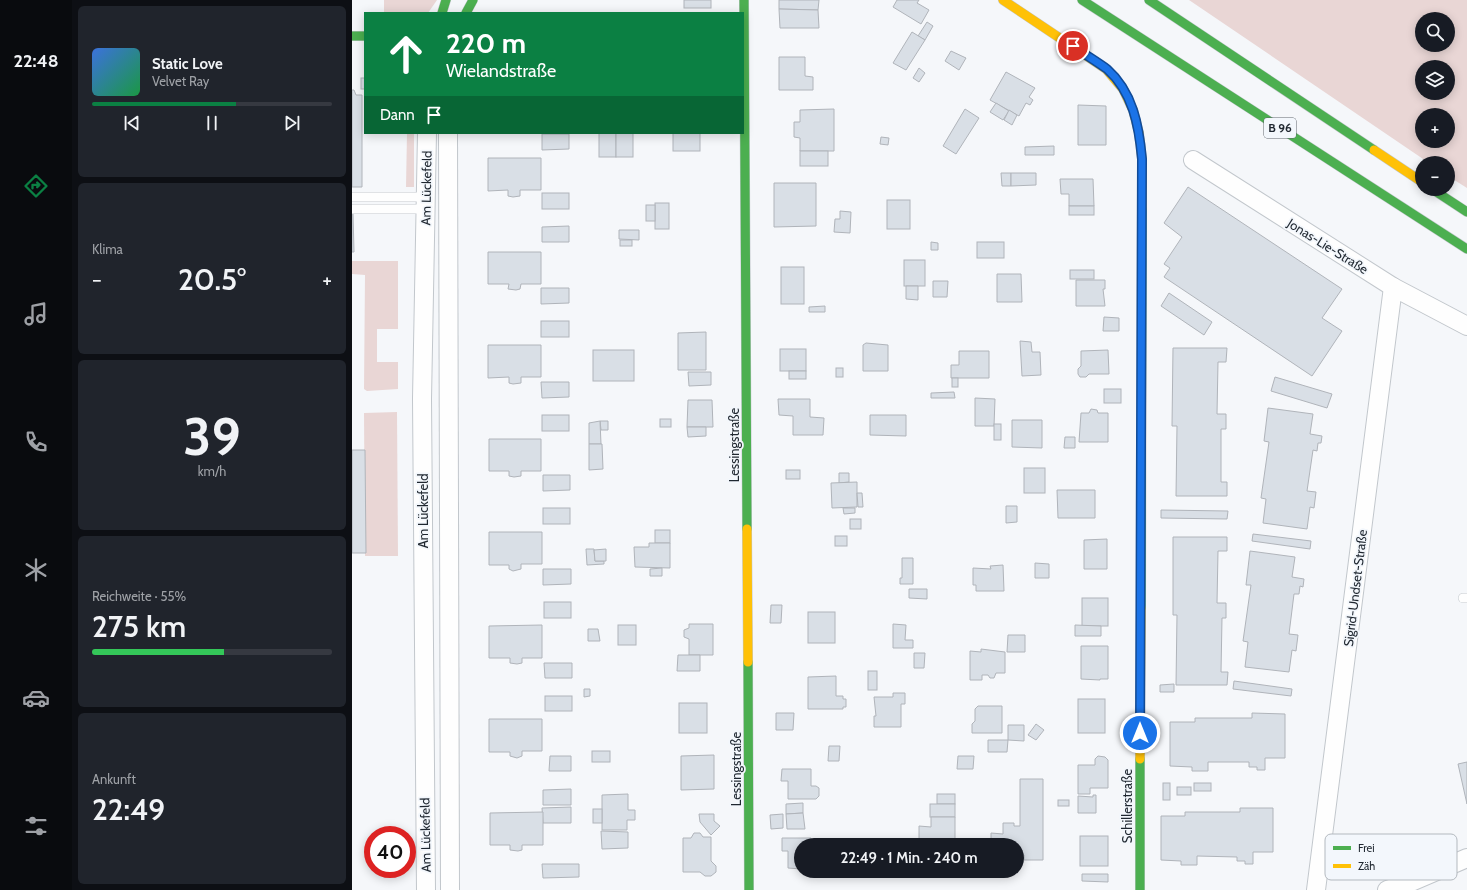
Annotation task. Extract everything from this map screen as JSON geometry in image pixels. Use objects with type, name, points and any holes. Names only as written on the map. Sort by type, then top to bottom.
[{"type":"main road","points":[[442,12],[446,0]]},
{"type":"main road","points":[[467,12],[473,0]]},
{"type":"main road","name":"Lessingstraße","points":[[744,0],[749,890]]},
{"type":"main road","name":"Schillerstraße","points":[[1003,0],[1106,69],[1116,79],[1129,97],[1140,136],[1142,159],[1140,890]]},
{"type":"main road","name":"B 96","points":[[1082,0],[1467,249]]},
{"type":"main road","name":"B 96","points":[[1149,0],[1415,177]]},
{"type":"main road","points":[[352,36],[364,36]]},
{"type":"main road","points":[[1443,196],[1467,212]]},
{"type":"street","name":"Am Lückefeld","points":[[426,890],[422,407],[427,134]]},
{"type":"street","name":"Am Lückefeld","points":[[448,134],[450,890]]},
{"type":"street","name":"Jonas-Lie-Straße","points":[[1193,160],[1393,287],[1467,326]]},
{"type":"street","name":"Sigrid-Undset-Straße","points":[[1316,890],[1393,287]]},
{"type":"street","points":[[1457,863],[1467,858]]},
{"type":"street","points":[[1387,890],[1413,886],[1425,880]]},
{"type":"lane","points":[[352,197],[426,203]]},
{"type":"lane","points":[[352,209],[426,203]]},
{"type":"shaded area","points":[[384,0],[437,0],[429,12],[384,12]]},
{"type":"shaded area","points":[[1189,0],[1467,0],[1467,188],[1455,180],[1455,156],[1419,156]]},
{"type":"shaded area","points":[[407,134],[414,134],[414,187],[406,187]]},
{"type":"shaded area","points":[[352,261],[398,261],[398,329],[377,329],[377,362],[398,362],[398,389],[367,391],[364,389],[365,275],[352,274]]},
{"type":"shaded area","points":[[397,412],[398,556],[365,556],[364,413]]},
{"type":"building","points":[[684,0],[711,0],[711,8],[684,8]]},
{"type":"building","points":[[779,0],[819,0],[818,10],[779,9]]},
{"type":"building","points":[[897,0],[919,0],[917,3],[929,10],[921,24],[893,7]]},
{"type":"building","points":[[779,9],[818,10],[819,28],[780,28]]},
{"type":"building","points":[[927,22],[933,26],[925,40],[918,36]]},
{"type":"building","points":[[912,32],[925,40],[906,70],[893,63]]},
{"type":"building","points":[[951,51],[966,58],[959,70],[945,61]]},
{"type":"building","points":[[779,57],[805,57],[805,76],[813,77],[813,90],[779,90]]},
{"type":"building","points":[[919,68],[925,73],[919,82],[913,78]]},
{"type":"building","points":[[1006,72],[1035,88],[1029,97],[1033,100],[1030,105],[1026,103],[1019,116],[990,100]]},
{"type":"building","points":[[361,78],[364,78],[364,89],[361,89]]},
{"type":"building","points":[[352,90],[354,90],[356,95],[362,95],[362,187],[352,187]]},
{"type":"building","points":[[996,103],[1009,111],[1003,120],[990,112]]},
{"type":"building","points":[[1078,105],[1106,106],[1106,145],[1078,145]]},
{"type":"building","points":[[834,109],[834,151],[800,151],[800,138],[794,137],[794,122],[800,122],[800,110]]},
{"type":"building","points":[[965,109],[979,118],[956,154],[943,146]]},
{"type":"building","points":[[1009,110],[1017,115],[1012,125],[1004,120]]},
{"type":"building","points":[[542,134],[569,134],[569,149],[542,150]]},
{"type":"building","points":[[599,134],[616,134],[616,157],[599,157]]},
{"type":"building","points":[[616,134],[633,134],[633,157],[616,157]]},
{"type":"building","points":[[673,134],[700,134],[700,151],[673,151]]},
{"type":"building","points":[[881,137],[889,138],[888,145],[880,144]]},
{"type":"building","points":[[1054,146],[1054,155],[1025,155],[1025,147]]},
{"type":"building","points":[[800,151],[828,151],[828,166],[800,166]]},
{"type":"building","points":[[488,158],[541,158],[541,190],[520,190],[520,196],[513,197],[508,196],[508,190],[488,191]]},
{"type":"building","points":[[1001,173],[1011,173],[1011,186],[1002,186]]},
{"type":"building","points":[[1011,173],[1036,173],[1036,185],[1011,186]]},
{"type":"building","points":[[1060,179],[1093,179],[1094,206],[1069,206],[1069,194],[1061,194]]},
{"type":"building","points":[[774,183],[816,183],[816,226],[774,227]]},
{"type":"building","points":[[1188,187],[1342,289],[1322,318],[1342,331],[1312,376],[1164,277],[1170,268],[1164,264],[1182,237],[1164,223]]},
{"type":"building","points":[[542,193],[569,193],[569,209],[542,209]]},
{"type":"building","points":[[887,200],[910,200],[910,229],[887,229]]},
{"type":"building","points":[[655,203],[669,203],[669,229],[655,229]]},
{"type":"building","points":[[646,205],[655,205],[655,221],[646,221]]},
{"type":"building","points":[[1069,206],[1094,206],[1094,215],[1069,215]]},
{"type":"building","points":[[840,211],[851,212],[850,233],[834,232],[835,219],[840,219]]},
{"type":"building","points":[[353,213],[354,252],[352,252]]},
{"type":"building","points":[[569,226],[569,242],[542,242],[542,227]]},
{"type":"building","points":[[619,230],[639,230],[639,240],[619,239]]},
{"type":"building","points":[[620,240],[632,240],[632,246],[620,246]]},
{"type":"building","points":[[931,242],[938,243],[938,250],[931,250]]},
{"type":"building","points":[[977,242],[1004,242],[1004,258],[977,258]]},
{"type":"building","points":[[488,252],[541,252],[541,284],[521,284],[520,289],[516,290],[508,289],[509,284],[488,284]]},
{"type":"building","points":[[904,260],[925,260],[925,286],[904,286]]},
{"type":"building","points":[[781,267],[804,267],[804,304],[781,304]]},
{"type":"building","points":[[1070,270],[1094,270],[1094,279],[1070,279]]},
{"type":"building","points":[[997,274],[1021,274],[1022,302],[997,302]]},
{"type":"building","points":[[1076,280],[1105,280],[1105,289],[1103,289],[1105,306],[1076,306]]},
{"type":"building","points":[[933,281],[948,281],[947,297],[933,297]]},
{"type":"building","points":[[906,286],[918,286],[918,300],[906,299]]},
{"type":"building","points":[[541,288],[569,288],[569,303],[541,304]]},
{"type":"building","points":[[1169,293],[1212,322],[1204,335],[1161,306]]},
{"type":"building","points":[[825,306],[825,312],[809,312],[809,307]]},
{"type":"building","points":[[1104,317],[1119,318],[1119,331],[1103,331]]},
{"type":"building","points":[[541,321],[569,321],[569,337],[541,337]]},
{"type":"building","points":[[706,332],[706,370],[678,370],[678,333]]},
{"type":"building","points":[[1020,341],[1031,342],[1032,352],[1040,352],[1041,375],[1022,376]]},
{"type":"building","points":[[866,343],[888,345],[888,371],[863,371],[863,345]]},
{"type":"building","points":[[488,345],[541,345],[541,377],[521,377],[521,383],[513,384],[509,383],[509,377],[488,378]]},
{"type":"building","points":[[1173,348],[1227,348],[1226,362],[1218,362],[1217,414],[1226,414],[1226,429],[1221,429],[1221,482],[1227,482],[1227,496],[1176,496],[1177,426],[1172,426]]},
{"type":"building","points":[[780,349],[806,349],[806,371],[780,371]]},
{"type":"building","points":[[593,350],[634,350],[634,381],[593,381]]},
{"type":"building","points":[[1108,350],[1109,374],[1089,374],[1086,377],[1080,377],[1078,374],[1078,369],[1081,366],[1081,351]]},
{"type":"building","points":[[959,351],[989,351],[989,378],[951,378],[951,365],[959,365]]},
{"type":"building","points":[[836,368],[843,368],[843,377],[836,377]]},
{"type":"building","points":[[789,371],[806,371],[806,379],[789,379]]},
{"type":"building","points":[[688,372],[711,372],[711,385],[689,386]]},
{"type":"building","points":[[1275,377],[1332,394],[1327,408],[1271,391]]},
{"type":"building","points":[[952,378],[958,378],[958,387],[952,387]]},
{"type":"building","points":[[541,382],[569,382],[569,397],[542,398]]},
{"type":"building","points":[[1104,389],[1121,389],[1121,403],[1104,403]]},
{"type":"building","points":[[954,392],[955,398],[931,398],[931,393]]},
{"type":"building","points":[[975,398],[995,399],[994,426],[975,426]]},
{"type":"building","points":[[778,399],[810,399],[810,417],[824,418],[823,435],[793,435],[793,416],[779,415]]},
{"type":"building","points":[[688,400],[712,400],[713,427],[687,427]]},
{"type":"building","points":[[1268,408],[1313,414],[1310,434],[1322,436],[1321,443],[1318,443],[1317,451],[1313,450],[1307,491],[1316,492],[1314,508],[1310,507],[1307,529],[1263,523],[1266,499],[1261,498],[1269,442],[1264,441]]},
{"type":"building","points":[[1091,409],[1097,410],[1098,413],[1108,413],[1108,442],[1079,442],[1081,413],[1089,413]]},
{"type":"building","points":[[542,415],[569,415],[569,431],[542,431]]},
{"type":"building","points":[[870,415],[906,415],[906,436],[870,435]]},
{"type":"building","points":[[660,419],[671,419],[671,427],[660,427]]},
{"type":"building","points":[[1012,420],[1042,420],[1042,448],[1012,447]]},
{"type":"building","points":[[600,421],[608,421],[608,430],[601,430]]},
{"type":"building","points":[[600,421],[601,444],[589,444],[589,423]]},
{"type":"building","points":[[994,424],[1001,424],[1001,440],[994,440]]},
{"type":"building","points":[[687,427],[706,427],[706,436],[688,437]]},
{"type":"building","points":[[1065,437],[1075,437],[1075,448],[1064,448]]},
{"type":"building","points":[[489,439],[541,439],[541,471],[521,471],[521,476],[514,477],[509,476],[509,471],[489,471]]},
{"type":"building","points":[[589,444],[602,444],[603,469],[589,470]]},
{"type":"building","points":[[352,450],[365,450],[366,553],[352,553]]},
{"type":"building","points":[[1024,468],[1045,468],[1045,493],[1024,493]]},
{"type":"building","points":[[786,470],[800,470],[800,479],[786,479]]},
{"type":"building","points":[[839,473],[849,473],[849,482],[839,483]]},
{"type":"building","points":[[543,475],[570,475],[570,490],[543,491]]},
{"type":"building","points":[[857,482],[857,507],[832,508],[831,483]]},
{"type":"building","points":[[1057,490],[1095,490],[1095,518],[1058,518]]},
{"type":"building","points":[[857,493],[862,493],[863,507],[858,507]]},
{"type":"building","points":[[1006,506],[1017,506],[1017,522],[1006,523]]},
{"type":"building","points":[[543,508],[570,508],[570,524],[543,524]]},
{"type":"building","points":[[843,508],[855,508],[855,513],[844,514]]},
{"type":"building","points":[[1161,510],[1228,511],[1227,519],[1161,518]]},
{"type":"building","points":[[850,519],[861,519],[861,529],[850,529]]},
{"type":"building","points":[[655,530],[670,530],[670,543],[655,543]]},
{"type":"building","points":[[489,532],[542,532],[542,564],[521,564],[521,569],[513,571],[509,569],[509,565],[489,565]]},
{"type":"building","points":[[1253,534],[1311,541],[1310,549],[1252,541]]},
{"type":"building","points":[[835,536],[847,536],[847,546],[835,546]]},
{"type":"building","points":[[1173,537],[1227,537],[1227,551],[1218,551],[1217,603],[1226,603],[1226,618],[1222,618],[1221,672],[1228,672],[1227,685],[1176,685],[1177,615],[1173,615]]},
{"type":"building","points":[[1107,539],[1107,569],[1084,569],[1084,540]]},
{"type":"building","points":[[649,543],[670,543],[670,568],[635,567],[634,547],[649,547]]},
{"type":"building","points":[[586,549],[594,549],[595,561],[604,561],[604,564],[587,565]]},
{"type":"building","points":[[606,549],[606,561],[595,561],[594,550]]},
{"type":"building","points":[[1250,551],[1295,557],[1292,577],[1304,579],[1303,587],[1300,586],[1299,594],[1294,594],[1289,634],[1298,635],[1296,651],[1292,650],[1289,672],[1245,667],[1248,642],[1243,641],[1251,585],[1246,585]]},
{"type":"building","points":[[902,558],[913,558],[913,584],[900,584],[900,578],[902,578]]},
{"type":"building","points":[[1035,563],[1049,564],[1049,578],[1035,578]]},
{"type":"building","points":[[1003,565],[1004,591],[976,591],[976,585],[973,585],[973,568],[991,569],[990,566]]},
{"type":"building","points":[[662,568],[662,576],[650,576],[650,569]]},
{"type":"building","points":[[543,569],[571,569],[571,584],[543,585]]},
{"type":"building","points":[[909,589],[927,589],[927,599],[909,598]]},
{"type":"building","points":[[1082,598],[1108,598],[1108,626],[1082,626]]},
{"type":"building","points":[[544,602],[571,602],[571,618],[544,618]]},
{"type":"building","points":[[771,605],[782,605],[781,623],[770,623]]},
{"type":"building","points":[[808,612],[835,612],[835,643],[808,643]]},
{"type":"building","points":[[689,624],[713,624],[713,655],[689,655],[689,639],[684,637],[684,630],[689,628]]},
{"type":"building","points":[[893,624],[906,625],[905,640],[913,640],[913,648],[893,648]]},
{"type":"building","points":[[542,625],[542,658],[522,658],[522,663],[517,664],[510,663],[510,658],[489,658],[489,626]]},
{"type":"building","points":[[618,625],[636,625],[636,645],[618,645]]},
{"type":"building","points":[[1075,625],[1101,626],[1101,636],[1075,636]]},
{"type":"building","points":[[588,629],[598,629],[600,641],[588,641]]},
{"type":"building","points":[[1008,635],[1025,635],[1025,652],[1007,652]]},
{"type":"building","points":[[1081,646],[1108,646],[1108,679],[1081,679]]},
{"type":"building","points":[[981,649],[1005,652],[1005,673],[996,673],[994,678],[990,678],[988,675],[982,675],[982,680],[970,680],[970,651],[981,652]]},
{"type":"building","points":[[914,653],[925,653],[924,668],[914,668]]},
{"type":"building","points":[[678,655],[700,655],[700,671],[677,671]]},
{"type":"building","points":[[544,663],[572,663],[572,678],[545,678]]},
{"type":"building","points":[[868,671],[877,671],[877,690],[868,690]]},
{"type":"building","points":[[836,676],[836,696],[843,696],[843,699],[846,699],[846,707],[843,707],[843,709],[808,709],[808,677]]},
{"type":"building","points":[[1234,681],[1292,689],[1291,696],[1233,689]]},
{"type":"building","points":[[1174,684],[1174,692],[1160,692],[1160,685]]},
{"type":"building","points":[[584,689],[590,689],[590,696],[584,697]]},
{"type":"building","points":[[893,693],[905,693],[905,704],[901,704],[901,727],[874,727],[874,716],[876,716],[874,697],[893,697]]},
{"type":"building","points":[[545,696],[572,696],[572,711],[545,711]]},
{"type":"building","points":[[1078,699],[1105,699],[1105,733],[1078,733]]},
{"type":"building","points":[[679,703],[707,703],[707,733],[679,733]]},
{"type":"building","points":[[978,706],[1002,706],[1002,733],[972,733],[972,724],[975,721],[975,709]]},
{"type":"building","points":[[776,713],[794,713],[793,730],[776,730]]},
{"type":"building","points":[[1252,713],[1285,714],[1285,758],[1265,758],[1265,770],[1257,770],[1257,767],[1249,767],[1249,762],[1208,762],[1208,771],[1192,771],[1192,767],[1170,766],[1170,722],[1195,722],[1195,718],[1252,718]]},
{"type":"building","points":[[489,719],[542,719],[542,751],[522,751],[522,756],[517,758],[510,756],[510,752],[489,752]]},
{"type":"building","points":[[1036,724],[1044,730],[1036,740],[1028,735]]},
{"type":"building","points":[[1008,725],[1024,725],[1024,741],[1008,740]]},
{"type":"building","points":[[988,740],[1008,740],[1007,752],[988,752]]},
{"type":"building","points":[[829,746],[840,746],[839,761],[828,761]]},
{"type":"building","points":[[592,751],[610,751],[610,762],[592,762]]},
{"type":"building","points":[[714,755],[714,789],[681,790],[681,756]]},
{"type":"building","points":[[550,756],[571,756],[571,771],[549,771]]},
{"type":"building","points":[[958,756],[974,756],[973,769],[957,769]]},
{"type":"building","points":[[1098,756],[1105,757],[1108,760],[1108,788],[1090,788],[1090,794],[1078,794],[1078,765],[1095,765],[1095,759]]},
{"type":"building","points":[[1467,762],[1467,804],[1458,764]]},
{"type":"building","points":[[782,769],[811,769],[811,786],[816,786],[819,788],[819,796],[816,799],[788,799],[788,781],[781,781]]},
{"type":"building","points":[[1020,779],[1043,779],[1043,860],[1024,860],[1024,838],[991,838],[991,833],[1003,834],[1003,823],[1014,823],[1014,826],[1020,826]]},
{"type":"building","points":[[1163,783],[1170,783],[1170,800],[1163,800]]},
{"type":"building","points":[[1194,783],[1211,783],[1211,791],[1194,791]]},
{"type":"building","points":[[1177,787],[1191,787],[1191,795],[1177,795]]},
{"type":"building","points":[[571,789],[571,805],[543,805],[543,790]]},
{"type":"building","points":[[628,794],[628,810],[635,810],[635,820],[627,820],[627,830],[602,830],[602,795]]},
{"type":"building","points":[[937,794],[955,794],[955,804],[937,804]]},
{"type":"building","points":[[1093,795],[1096,795],[1096,813],[1078,813],[1078,796],[1093,797]]},
{"type":"building","points":[[1058,800],[1069,800],[1069,806],[1058,806]]},
{"type":"building","points":[[803,803],[803,813],[786,814],[786,804]]},
{"type":"building","points":[[930,804],[955,804],[955,817],[930,817]]},
{"type":"building","points":[[571,807],[571,823],[543,823],[542,808]]},
{"type":"building","points":[[1240,808],[1273,808],[1273,852],[1253,852],[1253,864],[1245,864],[1245,861],[1237,861],[1237,857],[1197,856],[1197,865],[1181,865],[1181,861],[1161,860],[1161,816],[1185,816],[1185,812],[1240,812]]},
{"type":"building","points":[[593,809],[602,809],[602,823],[593,823]]},
{"type":"building","points":[[543,812],[543,845],[522,845],[522,850],[518,851],[510,850],[510,845],[490,845],[490,813]]},
{"type":"building","points":[[803,813],[805,829],[787,829],[786,814]]},
{"type":"building","points":[[699,814],[714,814],[714,821],[720,826],[711,835],[700,822]]},
{"type":"building","points":[[783,814],[783,828],[771,829],[770,815]]},
{"type":"building","points":[[931,817],[955,817],[955,838],[919,838],[919,826],[931,827]]},
{"type":"building","points":[[601,831],[628,832],[628,848],[602,849]]},
{"type":"building","points":[[694,833],[700,833],[703,837],[711,837],[711,861],[716,866],[716,872],[711,876],[705,876],[700,872],[683,872],[683,838],[691,838]]},
{"type":"building","points":[[1080,836],[1108,836],[1108,866],[1080,866]]},
{"type":"building","points":[[782,838],[794,838],[794,868],[788,868],[788,851],[782,851]]},
{"type":"building","points":[[542,864],[579,864],[579,877],[543,878]]},
{"type":"building","points":[[1082,874],[1108,874],[1108,882],[1082,881]]},
{"type":"traffic: fast","points":[[442,12],[446,0]]},
{"type":"traffic: fast","points":[[467,12],[473,0]]},
{"type":"traffic: fast","points":[[744,0],[747,529]]},
{"type":"traffic: fast","points":[[1082,0],[1467,249]]},
{"type":"traffic: fast","points":[[1149,0],[1374,150]]},
{"type":"traffic: fast","points":[[352,36],[364,36]]},
{"type":"traffic: fast","points":[[1443,196],[1467,212]]},
{"type":"traffic: fast","points":[[1141,608],[1142,209]]},
{"type":"traffic: fast","points":[[748,662],[749,890]]},
{"type":"traffic: fast","points":[[1140,759],[1140,890]]},
{"type":"traffic: slow","points":[[1003,0],[1106,69],[1123,89],[1133,110],[1139,133],[1142,159],[1142,209]]},
{"type":"traffic: slow","points":[[1374,150],[1415,177]]},
{"type":"traffic: slow","points":[[747,529],[748,662]]},
{"type":"traffic: slow","points":[[1140,759],[1141,608]]},
{"type":"route","points":[[1073,46],[1106,69],[1116,79],[1129,97],[1140,136],[1142,159],[1140,733]]}]
